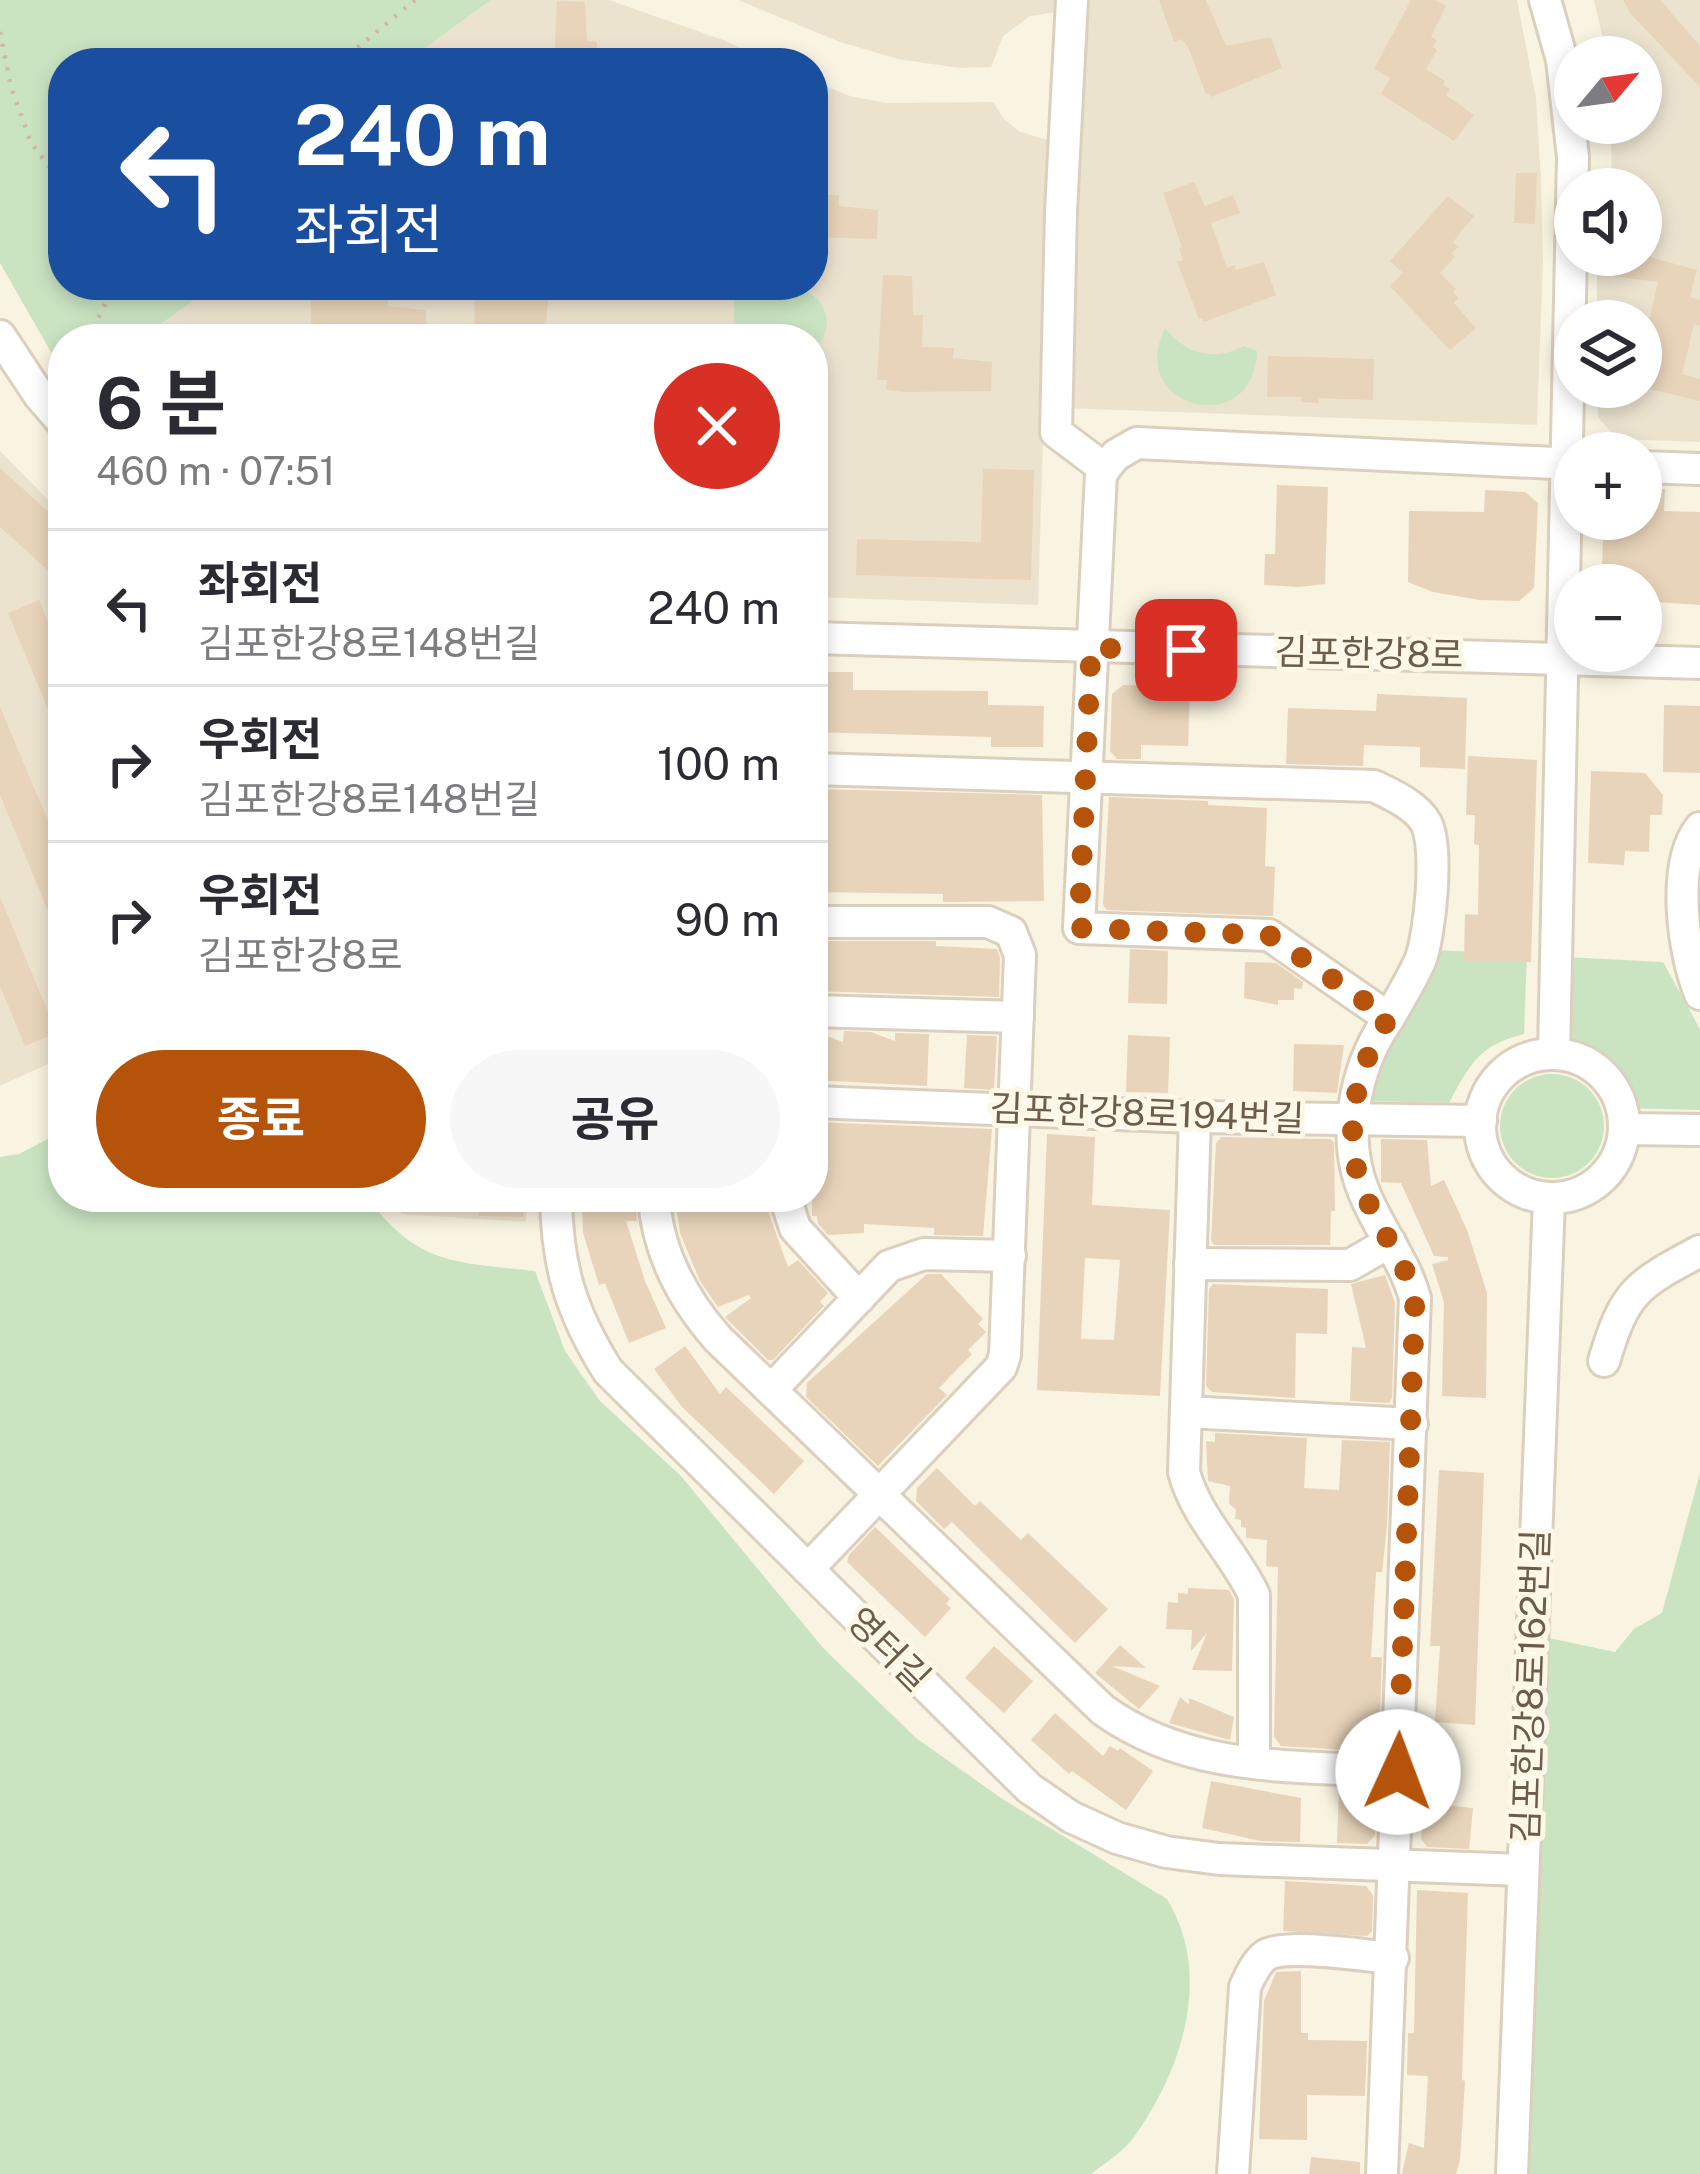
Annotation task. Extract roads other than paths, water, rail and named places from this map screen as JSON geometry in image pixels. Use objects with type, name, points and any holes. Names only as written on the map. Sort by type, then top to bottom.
[{"type":"street","points":[[1072,0],[1056,432],[1105,469]]},
{"type":"street","points":[[1545,0],[1562,60],[1573,157],[1572,432]]},
{"type":"street","points":[[0,336],[48,406]]},
{"type":"street","points":[[1389,1018],[1269,935],[1079,928],[1101,473],[1116,455],[1137,443],[1554,463]]},
{"type":"street","points":[[1662,468],[1700,469]]},
{"type":"street","name":"김포한강8로","points":[[828,639],[1554,656]]},
{"type":"street","name":"김포한강8로","points":[[1662,661],[1700,663]]},
{"type":"street","points":[[1554,1054],[1565,672]]},
{"type":"street","points":[[828,769],[1374,786],[1394,795],[1425,820],[1432,839],[1429,914],[1421,957],[1370,1045],[1360,1074],[1354,1121],[1354,1159],[1364,1195],[1408,1275],[1415,1298],[1382,2174]]},
{"type":"street","points":[[1700,828],[1686,851],[1684,899],[1685,937],[1700,994]]},
{"type":"street","points":[[808,1569],[1001,1366],[1010,1256],[1018,1017],[1018,943],[1001,925],[828,922]]},
{"type":"street","points":[[828,1011],[1018,1017]]},
{"type":"street","points":[[1554,1054],[1576,1058],[1612,1086],[1622,1106],[1624,1129],[1620,1151],[1609,1171],[1572,1196],[1550,1198],[1525,1193],[1504,1180],[1488,1160],[1480,1136],[1491,1088],[1507,1070],[1529,1058],[1554,1054]]},
{"type":"street","name":"김포한강8로194번길","points":[[828,1102],[1195,1117],[1481,1121]]},
{"type":"street","points":[[1195,1117],[1184,1472],[1190,1495],[1243,1571],[1254,1595],[1254,1762]]},
{"type":"street","points":[[1624,1129],[1700,1130]]},
{"type":"street","name":"김포한강8로162번길","points":[[1512,2174],[1550,1198]]},
{"type":"street","name":"영터길","points":[[558,1212],[568,1294],[608,1371],[1029,1788],[1071,1817],[1117,1838],[1166,1852],[1219,1859],[1523,1870]]},
{"type":"street","points":[[656,1212],[658,1233],[680,1288],[718,1339],[1102,1710],[1180,1751],[1254,1762],[1398,1772]]},
{"type":"street","points":[[790,1212],[795,1228],[859,1298]]},
{"type":"street","points":[[1190,1264],[1350,1265],[1390,1243]]},
{"type":"street","points":[[1604,1361],[1618,1315],[1634,1294],[1656,1274],[1700,1251]]},
{"type":"street","points":[[772,1389],[902,1259],[924,1254],[1010,1256]]},
{"type":"street","points":[[1186,1412],[1412,1424]]},
{"type":"street","points":[[1233,2174],[1245,1987],[1254,1968],[1268,1954],[1289,1951],[1393,1958]]}]
